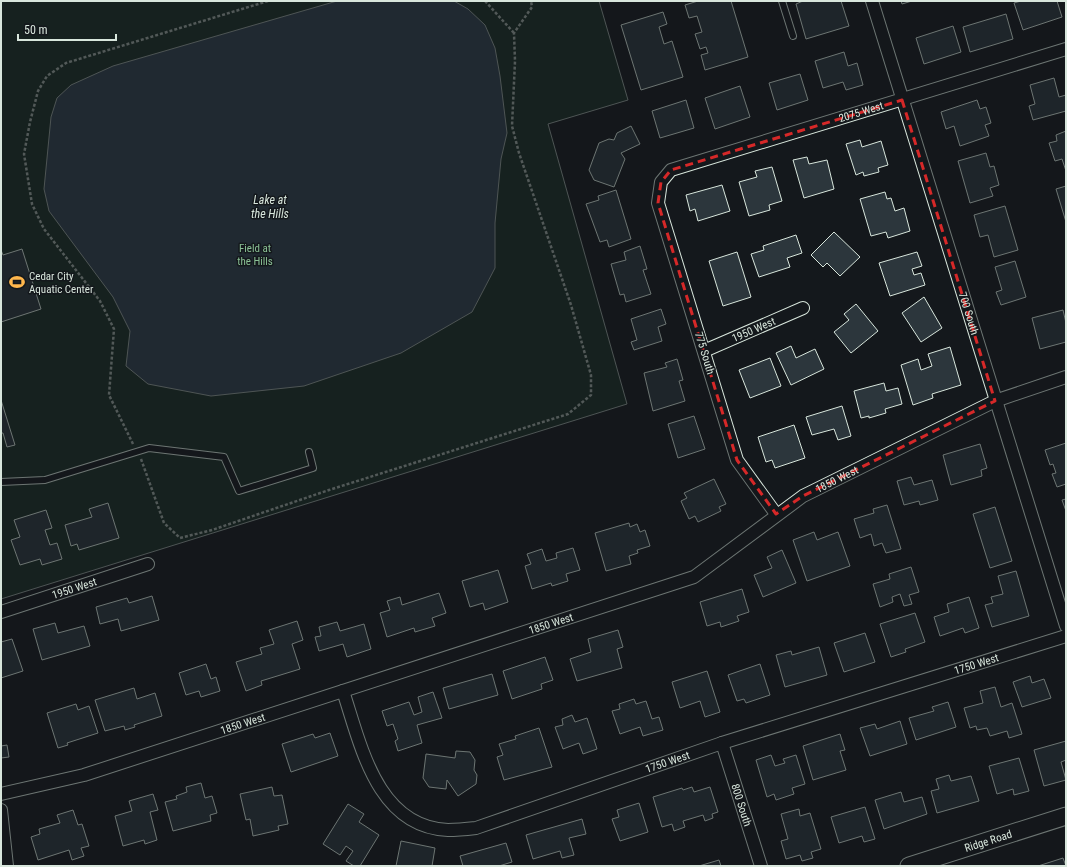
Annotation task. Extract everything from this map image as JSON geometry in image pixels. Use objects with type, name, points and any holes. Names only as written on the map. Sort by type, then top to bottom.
[{"type":"street","name":"700 South","points":[[872,1],[1066,626]]},
{"type":"street","name":"2075 West","points":[[661,182],[671,170],[1066,49]]},
{"type":"street","name":"775 South","points":[[661,182],[658,203],[737,460],[776,514]]},
{"type":"street","name":"1950 West","points":[[704,351],[803,308]]},
{"type":"street","name":"1850 West","points":[[1,794],[84,775],[694,577],[776,514],[803,496],[995,401],[1066,377]]},
{"type":"street","name":"1950 West","points":[[1,612],[148,564]]},
{"type":"street","name":"1750 West","points":[[344,691],[368,766],[381,790],[398,810],[421,824],[448,830],[476,828],[722,743],[1066,636]]},
{"type":"street","name":"800 South","points":[[722,743],[761,866]]},
{"type":"street","points":[[1,810],[7,866]]},
{"type":"street","name":"Ridge Road","points":[[909,866],[1066,816]]},
{"type":"lane","points":[[782,1],[793,36]]},
{"type":"lane","points":[[1,482],[45,480],[149,448],[224,457],[239,491],[313,468],[309,452]]},
{"type":"path","points":[[268,1],[66,63],[47,76],[38,91],[24,154],[32,204],[44,229],[100,301],[114,329],[109,395],[137,451],[164,523],[180,538],[212,530],[329,490],[568,414],[591,394],[591,376],[579,333],[518,153],[512,126],[515,61],[514,33],[532,7],[531,1]]},
{"type":"path","points":[[485,1],[514,33]]},
{"type":"highlighted area","points":[[902,100],[995,401],[803,496],[776,514],[737,460],[658,203],[661,182],[671,170]]},
{"type":"green space","name":"Field at the Hills","points":[[1,1],[599,1],[628,100],[548,124],[627,404],[1,599]]},
{"type":"water","name":"Lake at the Hills","points":[[337,1],[454,1],[468,9],[485,25],[495,48],[507,133],[501,159],[495,223],[495,268],[472,312],[401,353],[304,386],[211,396],[148,384],[126,366],[130,331],[113,297],[49,211],[44,189],[51,117],[57,98],[71,85],[113,66]]},
{"type":"building","points":[[698,1],[731,1],[748,57],[705,70],[701,55],[708,53],[706,47],[700,49],[695,34],[702,32],[697,16],[689,18],[685,5]]},
{"type":"building","points":[[803,1],[841,1],[849,26],[806,39],[796,4]]},
{"type":"building","points":[[901,1],[912,1],[902,4]]},
{"type":"building","points":[[1021,1],[1057,1],[1062,17],[1023,30],[1014,3]]},
{"type":"building","points":[[663,12],[667,24],[659,27],[664,44],[672,41],[683,77],[641,90],[621,25]]},
{"type":"building","points":[[1006,14],[1013,39],[970,52],[963,27]]},
{"type":"building","points":[[953,26],[961,52],[924,64],[916,38]]},
{"type":"building","points":[[844,52],[848,66],[857,63],[863,85],[846,90],[843,82],[823,88],[815,61]]},
{"type":"building","points":[[800,74],[808,100],[777,110],[769,83]]},
{"type":"building","points":[[1054,78],[1059,97],[1066,95],[1066,111],[1033,120],[1029,106],[1035,104],[1030,85]]},
{"type":"building","points":[[740,86],[750,117],[715,129],[705,98]]},
{"type":"building","points":[[686,100],[694,128],[660,138],[652,111]]},
{"type":"building","points":[[977,100],[980,109],[986,107],[991,123],[985,125],[989,136],[960,146],[954,126],[946,129],[941,112]]},
{"type":"building","points":[[631,126],[640,144],[621,153],[625,159],[614,187],[594,180],[589,170],[599,143],[609,139],[614,140],[617,133]]},
{"type":"building","points":[[1066,131],[1066,171],[1062,159],[1055,161],[1049,143],[1057,141],[1056,135]]},
{"type":"building","points":[[860,140],[862,147],[881,141],[888,165],[878,168],[879,172],[864,176],[863,172],[856,175],[846,144]]},
{"type":"building","points":[[986,153],[990,167],[994,166],[999,185],[990,188],[993,196],[970,203],[958,161]]},
{"type":"building","points":[[807,157],[809,164],[827,160],[834,189],[804,198],[793,160]]},
{"type":"building","points":[[772,167],[782,201],[769,205],[770,210],[749,216],[739,182],[757,177],[755,171]]},
{"type":"building","points":[[722,185],[730,211],[698,221],[695,209],[690,211],[686,195]]},
{"type":"building","points":[[1066,186],[1066,222],[1056,189]]},
{"type":"building","points":[[616,190],[631,239],[609,247],[607,240],[600,242],[586,204],[599,200],[598,196]]},
{"type":"building","points":[[885,192],[887,199],[891,198],[895,211],[904,208],[910,231],[888,238],[886,232],[871,236],[860,199]]},
{"type":"building","points":[[1005,206],[1018,250],[994,257],[988,235],[980,237],[974,215]]},
{"type":"building","points":[[834,232],[860,257],[840,276],[827,263],[823,267],[811,255]]},
{"type":"building","points":[[796,235],[802,253],[787,258],[790,267],[759,277],[751,254],[764,250],[763,246]]},
{"type":"building","points":[[640,246],[647,269],[643,270],[651,294],[626,302],[624,294],[620,295],[611,264],[626,260],[624,252]]},
{"type":"building","name":"Cedar City Aquatic Center","points":[[22,249],[41,309],[1,322],[1,250],[3,255]]},
{"type":"building","points":[[737,252],[751,297],[723,306],[709,261]]},
{"type":"building","points":[[917,252],[922,266],[912,269],[914,275],[921,273],[925,285],[890,296],[879,263]]},
{"type":"building","points":[[1015,261],[1026,297],[1001,305],[996,292],[1002,290],[995,267]]},
{"type":"building","points":[[924,297],[942,328],[921,342],[902,313]]},
{"type":"building","points":[[856,304],[878,331],[851,353],[834,332],[849,320],[844,314]]},
{"type":"building","points":[[661,309],[666,324],[658,327],[662,341],[634,350],[631,342],[637,340],[631,319]]},
{"type":"building","points":[[1063,310],[1066,323],[1066,342],[1040,349],[1032,318]]},
{"type":"building","points":[[791,346],[796,358],[815,349],[824,369],[791,385],[776,353]]},
{"type":"building","points":[[950,347],[961,385],[932,394],[933,398],[913,405],[901,365],[918,359],[921,370],[932,366],[928,354]]},
{"type":"building","points":[[770,358],[781,386],[750,398],[739,370]]},
{"type":"building","points":[[677,359],[683,380],[679,381],[685,401],[653,411],[644,373],[667,367],[665,363]]},
{"type":"building","points":[[884,383],[886,391],[898,388],[902,404],[885,409],[886,413],[869,418],[869,416],[861,418],[854,391]]},
{"type":"building","points":[[1,400],[15,445],[7,447],[3,433],[1,433]]},
{"type":"building","points":[[842,406],[851,436],[838,440],[834,429],[812,435],[806,417]]},
{"type":"building","points":[[694,416],[705,449],[678,458],[668,424]]},
{"type":"building","points":[[794,425],[805,458],[775,468],[772,460],[766,462],[758,437]]},
{"type":"building","points":[[1066,443],[1066,484],[1057,487],[1052,474],[1056,473],[1053,464],[1050,465],[1045,450]]},
{"type":"building","points":[[980,444],[987,468],[981,470],[982,476],[951,485],[943,455]]},
{"type":"building","points":[[911,477],[914,485],[932,480],[938,500],[920,505],[919,501],[904,505],[897,481]]},
{"type":"building","points":[[714,479],[726,504],[719,507],[721,511],[698,522],[695,516],[689,519],[681,501],[687,498],[684,493]]},
{"type":"building","points":[[1066,499],[1066,511],[1062,500]]},
{"type":"building","points":[[108,503],[119,538],[79,550],[77,544],[71,546],[65,525],[92,517],[89,509]]},
{"type":"building","points":[[887,505],[901,549],[886,553],[882,543],[874,546],[871,534],[860,538],[854,519],[874,513],[873,509]]},
{"type":"building","points":[[995,507],[1012,561],[990,568],[973,514]]},
{"type":"building","points":[[46,510],[52,528],[45,530],[50,545],[57,543],[62,559],[42,565],[40,559],[20,565],[11,540],[20,537],[14,520]]},
{"type":"building","points":[[629,523],[630,527],[637,524],[640,532],[645,530],[650,546],[637,550],[638,553],[629,556],[631,564],[606,571],[595,533]]},
{"type":"building","points":[[814,532],[817,540],[838,532],[850,566],[807,581],[793,540]]},
{"type":"building","points":[[573,548],[580,570],[566,574],[568,581],[552,586],[551,583],[532,589],[525,566],[531,564],[527,554],[542,549],[546,561],[557,558],[556,553]]},
{"type":"building","points":[[782,550],[796,583],[763,597],[754,575],[772,568],[767,557]]},
{"type":"building","points":[[911,567],[919,592],[909,595],[912,604],[904,606],[900,594],[892,597],[893,602],[880,607],[873,584],[890,579],[889,574]]},
{"type":"building","points":[[498,570],[508,602],[485,610],[483,603],[470,607],[462,581]]},
{"type":"building","points":[[1016,571],[1029,616],[992,627],[985,605],[993,603],[991,597],[1003,594],[998,576]]},
{"type":"building","points":[[742,589],[749,612],[737,616],[739,621],[721,627],[720,622],[707,626],[700,602]]},
{"type":"building","points":[[439,593],[446,613],[432,618],[435,626],[415,632],[414,628],[387,637],[380,613],[390,610],[387,601],[400,597],[402,605]]},
{"type":"building","points":[[152,596],[159,620],[121,631],[118,619],[100,624],[96,607],[127,598],[129,603]]},
{"type":"building","points":[[969,597],[979,628],[965,633],[963,628],[940,636],[934,617],[949,612],[947,604]]},
{"type":"building","points":[[915,613],[925,642],[905,649],[906,652],[891,657],[880,624]]},
{"type":"building","points":[[297,621],[303,640],[292,644],[300,669],[261,681],[262,685],[246,691],[236,662],[262,654],[260,648],[274,644],[269,630]]},
{"type":"building","points":[[337,622],[340,631],[364,624],[371,649],[347,657],[343,644],[319,651],[315,637],[321,636],[319,627]]},
{"type":"building","points":[[55,623],[58,633],[84,626],[90,646],[42,660],[33,629]]},
{"type":"building","points":[[618,630],[623,647],[617,649],[622,668],[577,681],[570,659],[591,652],[588,639]]},
{"type":"building","points":[[865,633],[875,662],[844,672],[834,643]]},
{"type":"building","points":[[12,639],[23,671],[1,678],[1,642]]},
{"type":"building","points":[[819,647],[827,675],[785,687],[776,655],[791,651],[792,655]]},
{"type":"building","points":[[545,657],[553,680],[541,684],[542,689],[512,699],[503,671]]},
{"type":"building","points":[[206,664],[211,679],[216,677],[220,691],[201,697],[199,691],[186,695],[179,673]]},
{"type":"building","points":[[760,664],[770,695],[746,703],[744,699],[737,701],[728,675]]},
{"type":"building","points":[[707,671],[720,712],[705,717],[700,701],[680,708],[672,682]]},
{"type":"building","points":[[492,674],[498,695],[449,709],[443,688]]},
{"type":"building","points":[[1030,676],[1032,683],[1044,679],[1051,698],[1022,707],[1013,682]]},
{"type":"building","points":[[995,687],[1001,707],[1012,703],[1022,734],[1009,738],[1007,731],[990,736],[987,728],[977,730],[976,726],[970,728],[964,708],[983,703],[980,691]]},
{"type":"building","points":[[134,688],[137,699],[155,693],[162,716],[134,725],[135,727],[125,730],[124,726],[105,731],[95,700]]},
{"type":"building","points":[[433,692],[442,718],[417,725],[422,743],[398,751],[395,741],[398,739],[393,724],[387,726],[382,711],[409,702],[414,715],[422,712],[418,697]]},
{"type":"building","points":[[634,699],[636,704],[646,701],[652,719],[659,717],[663,730],[643,736],[640,727],[620,734],[612,711],[620,709],[619,704]]},
{"type":"building","points":[[948,702],[956,727],[916,740],[909,718],[934,711],[932,707]]},
{"type":"building","points":[[76,704],[78,710],[89,706],[98,733],[67,743],[68,745],[58,748],[47,713]]},
{"type":"building","points":[[572,715],[575,722],[587,718],[597,749],[583,754],[579,743],[563,749],[555,727],[563,725],[562,719]]},
{"type":"building","points":[[900,721],[907,744],[870,756],[860,728],[875,724],[877,729]]},
{"type":"building","points":[[539,728],[552,767],[504,780],[497,757],[503,755],[499,744],[516,739],[515,736]]},
{"type":"building","points":[[330,733],[338,756],[291,772],[282,744],[313,734],[315,738]]},
{"type":"building","points":[[840,734],[845,750],[840,751],[846,770],[813,780],[803,746]]},
{"type":"building","points":[[1066,741],[1066,760],[1061,762],[1066,780],[1044,786],[1034,750]]},
{"type":"building","points":[[7,745],[9,757],[1,758],[1,746]]},
{"type":"building","points":[[456,751],[470,752],[475,760],[474,770],[477,775],[476,784],[458,796],[447,780],[446,789],[429,787],[423,778],[426,754],[455,758]]},
{"type":"building","points":[[771,755],[775,766],[785,763],[783,759],[796,755],[805,784],[792,788],[794,794],[776,800],[774,794],[767,797],[756,760]]},
{"type":"building","points":[[1019,758],[1029,791],[1014,795],[1013,789],[997,794],[989,766]]},
{"type":"building","points":[[949,775],[951,781],[971,776],[979,801],[937,813],[931,791],[939,789],[936,779]]},
{"type":"building","points":[[201,783],[205,798],[212,796],[217,813],[210,815],[211,821],[173,831],[165,802],[177,799],[176,796],[187,792],[186,787]]},
{"type":"building","points":[[272,787],[274,796],[282,795],[288,824],[278,826],[279,830],[253,836],[250,819],[246,820],[240,794]]},
{"type":"building","points":[[692,787],[694,792],[710,787],[718,812],[712,814],[713,818],[705,821],[703,815],[683,821],[685,827],[674,831],[672,824],[662,827],[653,797],[682,788],[683,790]]},
{"type":"building","points":[[901,792],[904,802],[922,797],[927,814],[884,829],[875,800]]},
{"type":"building","points":[[153,794],[158,810],[150,812],[157,840],[145,844],[144,840],[123,846],[115,816],[132,811],[129,801]]},
{"type":"building","points":[[639,803],[648,832],[620,841],[612,819],[619,817],[617,810]]},
{"type":"building","points":[[348,804],[364,814],[359,822],[379,835],[360,866],[354,866],[346,861],[353,851],[346,846],[340,855],[323,844]]},
{"type":"building","points":[[865,807],[875,839],[864,842],[862,836],[839,843],[831,817]]},
{"type":"building","points":[[799,809],[800,816],[810,813],[821,849],[811,852],[813,858],[802,861],[800,855],[786,859],[781,841],[788,839],[781,814]]},
{"type":"building","points":[[73,810],[78,825],[82,824],[89,846],[81,848],[84,856],[72,860],[69,850],[38,860],[31,837],[40,834],[39,829],[60,823],[57,815]]},
{"type":"building","points":[[582,819],[586,834],[569,838],[574,855],[562,858],[560,851],[533,859],[526,835]]},
{"type":"building","points":[[401,841],[435,848],[432,866],[396,866]]},
{"type":"building","points":[[506,843],[512,862],[499,866],[463,866],[460,856]]},
{"type":"building","points":[[1063,858],[1066,866],[1038,866]]},
{"type":"building","points":[[719,860],[721,866],[699,866]]},
{"type":"place","name":"Cedar City Aquatic Center","points":[[17,282]]}]
